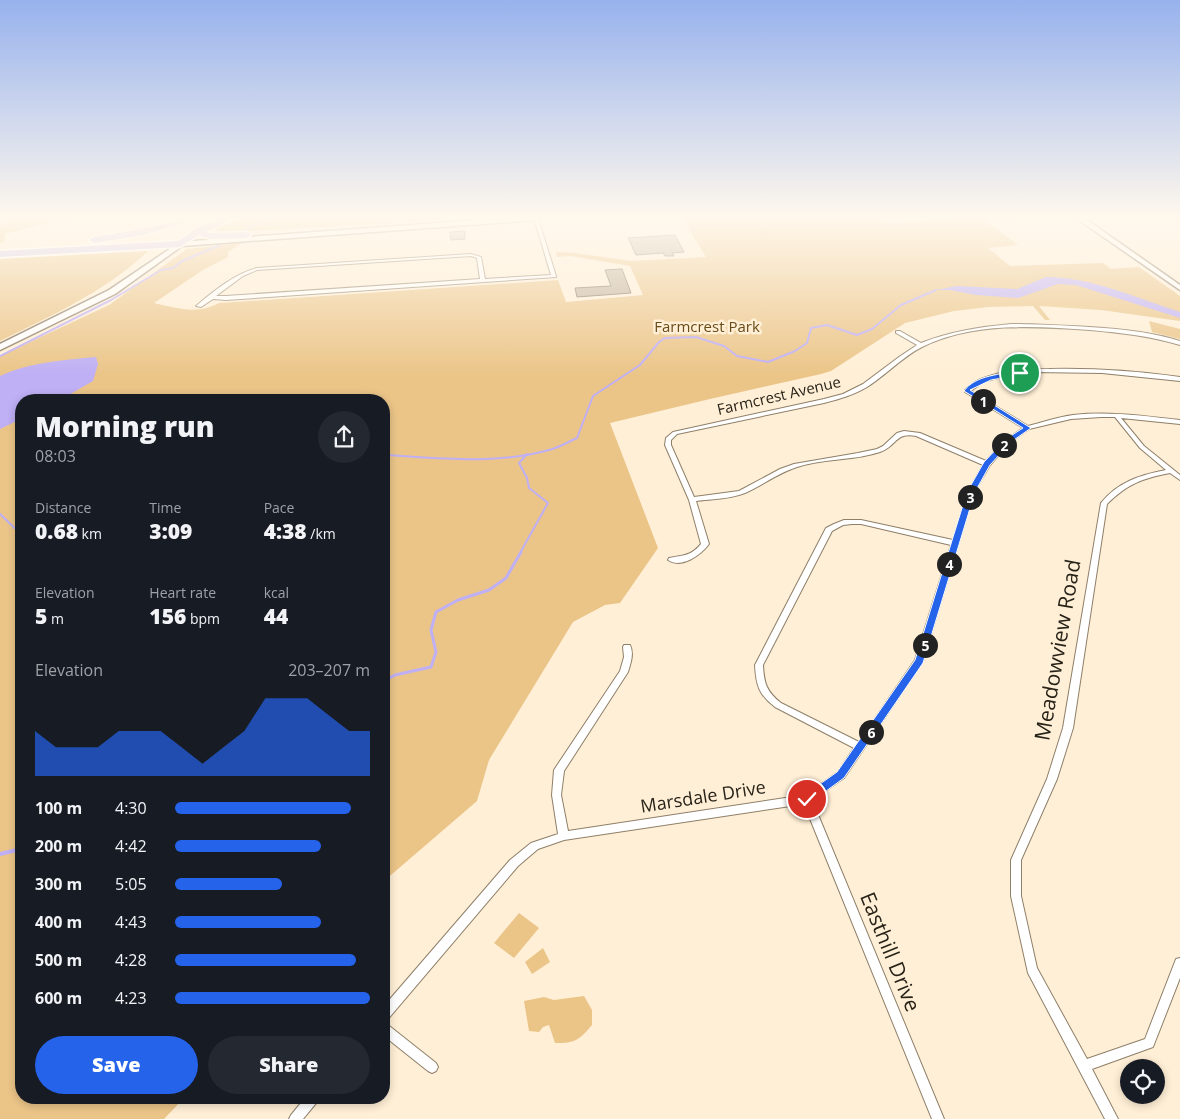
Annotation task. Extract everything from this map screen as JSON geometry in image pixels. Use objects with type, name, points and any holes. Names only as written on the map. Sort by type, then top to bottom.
[{"type":"main road","points":[[0,347],[112,292],[142,270]]},
{"type":"main road","points":[[1154,270],[1180,288]]},
{"type":"street","points":[[199,306],[218,290],[252,270]]},
{"type":"street","points":[[482,270],[483,281]]},
{"type":"street","points":[[212,297],[554,276],[552,270]]},
{"type":"street","name":"Farmcrest Avenue","points":[[692,500],[668,446],[668,439],[675,433],[845,395],[874,380],[896,361],[920,345],[948,335],[990,328],[1030,325],[1119,331],[1154,336],[1180,343]]},
{"type":"street","points":[[898,332],[920,345]]},
{"type":"street","points":[[1027,428],[967,391],[970,386],[990,378],[1055,369],[1108,370],[1180,379]]},
{"type":"street","points":[[1116,415],[1142,447],[1169,471],[1180,478]]},
{"type":"street","name":"Marsdale Drive","points":[[390,1008],[514,863],[535,846],[564,836],[807,799],[841,775],[919,661],[971,492],[987,464],[1008,441],[1027,428],[1072,417],[1116,415],[1180,422]]},
{"type":"street","points":[[672,560],[683,560],[697,554],[705,544],[692,500],[740,492],[794,466],[865,454],[882,449],[900,433],[918,434],[987,464]]},
{"type":"street","name":"Meadowview Road","points":[[1112,1119],[1032,970],[1016,896],[1016,860],[1052,779],[1068,728],[1104,503],[1119,487],[1139,477],[1169,471]]},
{"type":"street","points":[[860,747],[778,705],[767,697],[760,684],[759,665],[829,530],[836,525],[846,521],[861,522],[955,543]]},
{"type":"street","points":[[564,836],[556,802],[556,784],[559,770],[624,672],[628,657],[627,647]]},
{"type":"street","name":"Easthill Drive","points":[[807,799],[938,1119]]},
{"type":"street","points":[[1084,1066],[1149,1043],[1180,963]]},
{"type":"street","points":[[390,1034],[432,1068]]},
{"type":"street","points":[[295,1119],[308,1104]]},
{"type":"green space","points":[[0,270],[125,270],[97,290],[59,312],[0,341]]},
{"type":"green space","name":"Farmcrest Park","points":[[157,270],[203,270],[154,303],[195,310],[211,307],[219,303],[558,280],[566,302],[643,295],[632,270],[1144,270],[1180,296],[1180,321],[1101,310],[1039,306],[1050,320],[1045,320],[1033,306],[988,307],[954,311],[905,323],[831,371],[610,423],[658,548],[620,603],[605,605],[573,622],[489,760],[477,801],[390,876],[390,394],[15,394],[15,1104],[178,1104],[164,1119],[0,1119],[0,356],[109,305]]},
{"type":"green space","points":[[1149,321],[1180,329],[1180,339],[1152,332]]},
{"type":"green space","points":[[519,913],[539,928],[514,958],[494,943]]},
{"type":"green space","points":[[543,948],[550,962],[532,974],[525,962]]},
{"type":"green space","points":[[584,996],[592,1010],[592,1025],[576,1040],[568,1043],[555,1043],[549,1025],[543,1027],[539,1032],[529,1031],[524,1001],[544,997],[554,1000]]},
{"type":"shaded area","points":[[1046,277],[1080,280],[1114,289],[1180,312],[1180,318],[1076,285],[1058,284],[1018,298],[936,290],[957,286],[1017,289]]},
{"type":"shaded area","points":[[96,357],[98,364],[93,381],[70,394],[15,394],[15,422],[0,429],[0,376],[11,371],[59,361]]},
{"type":"building","points":[[605,270],[622,270],[631,293],[577,297],[575,288],[611,286]]},
{"type":"waterway","points":[[0,356],[111,300],[161,270]]},
{"type":"waterway","points":[[526,455],[552,449],[577,438],[593,396],[640,365],[659,342],[665,338],[696,337],[724,346],[737,356],[768,362],[795,351],[807,343],[811,328],[827,325],[857,335],[872,329],[901,305],[936,290]]},
{"type":"waterway","points":[[390,455],[446,459],[488,459],[526,455]]},
{"type":"waterway","points":[[520,553],[548,503],[529,488],[527,478],[519,463],[526,455]]},
{"type":"waterway","points":[[0,514],[15,528]]},
{"type":"waterway","points":[[390,678],[431,667],[436,652],[431,630],[436,612],[458,600],[489,590],[506,578],[521,552]]},
{"type":"waterway","points":[[0,854],[15,850]]},
{"type":"route","points":[[807,799],[841,775],[919,661],[933,621],[938,598],[971,492],[987,464],[1008,441],[1027,428],[967,391],[970,386],[990,378],[1020,373]]}]
